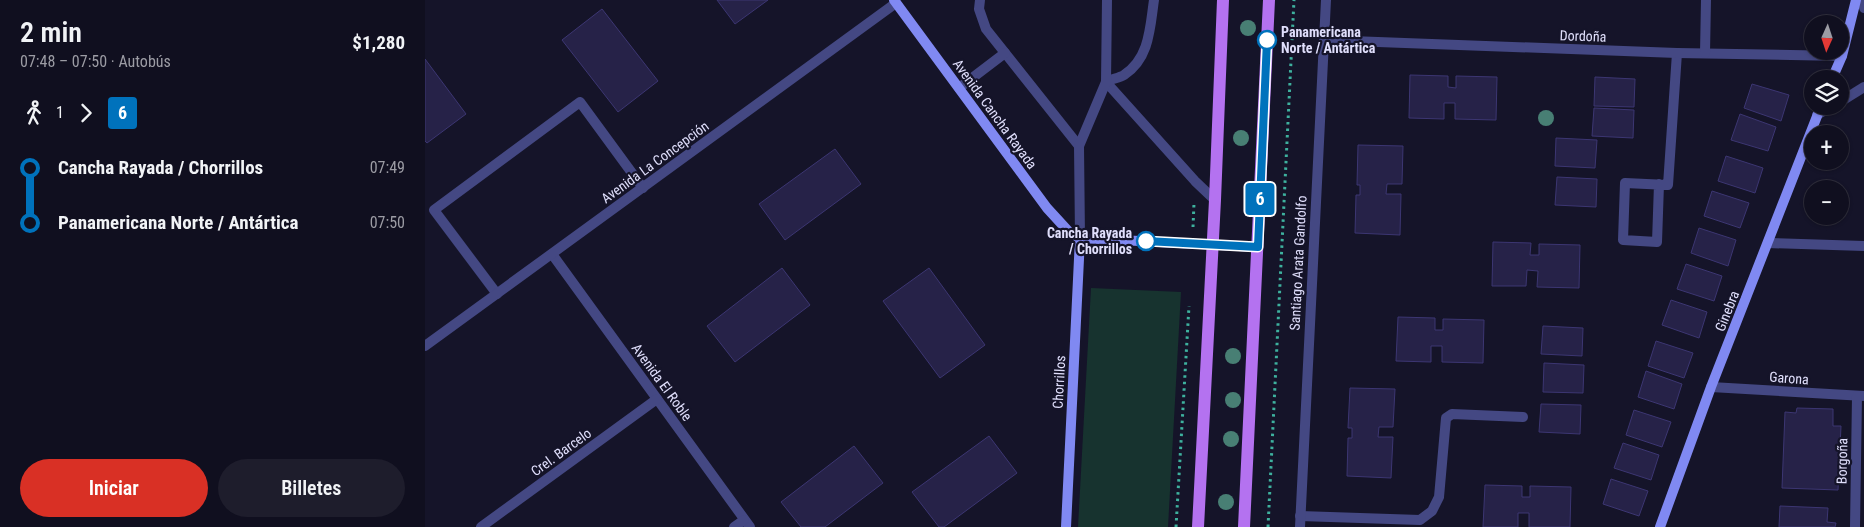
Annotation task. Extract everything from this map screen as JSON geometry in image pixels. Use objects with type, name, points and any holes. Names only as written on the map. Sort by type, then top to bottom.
[{"type":"main road","points":[[1198,527],[1213,246],[1223,0]]},
{"type":"main road","points":[[1244,527],[1269,0]]},
{"type":"street","points":[[980,0],[979,8],[986,29],[1079,146]]},
{"type":"street","points":[[1107,0],[1106,82],[1079,146],[1080,238],[1258,247]]},
{"type":"street","points":[[1106,82],[1124,75],[1138,62],[1148,42],[1154,0]]},
{"type":"street","name":"Santiago Arata Gandolfo","points":[[1300,522],[1325,0]]},
{"type":"street","points":[[1705,53],[1706,0]]},
{"type":"street","points":[[1849,28],[1856,0]]},
{"type":"street","points":[[1863,0],[1864,8]]},
{"type":"street","name":"Avenida Cancha Rayada","points":[[897,1],[1047,208],[1069,232],[1080,238]]},
{"type":"street","name":"Avenida La Concepción","points":[[425,346],[897,1]]},
{"type":"street","name":"Dordoña","points":[[1324,40],[1677,53],[1804,55]]},
{"type":"street","points":[[959,88],[1005,53]]},
{"type":"street","points":[[1659,184],[1657,242],[1623,240],[1625,183],[1659,184],[1668,185],[1677,53]]},
{"type":"street","points":[[1106,82],[1195,181],[1215,200]]},
{"type":"street","points":[[1849,97],[1864,88]]},
{"type":"street","points":[[497,294],[434,210],[580,102],[643,188]]},
{"type":"street","name":"Ginebra","points":[[1660,527],[1711,387],[1817,115]]},
{"type":"street","name":"Chorrillos","points":[[1066,527],[1080,238]]},
{"type":"street","points":[[1769,242],[1864,246]]},
{"type":"street","name":"Avenida El Roble","points":[[552,254],[747,523]]},
{"type":"street","name":"Garona","points":[[1711,387],[1860,396]]},
{"type":"street","name":"Borgoña","points":[[1855,527],[1860,510],[1860,396]]},
{"type":"street","name":"Crel. Barcelo","points":[[481,527],[657,399]]},
{"type":"street","points":[[1300,522],[1420,520],[1433,511],[1439,497],[1446,418],[1448,416],[1452,414],[1523,417]]},
{"type":"street","points":[[734,527],[747,523]]},
{"type":"path","points":[[1269,527],[1294,0]]},
{"type":"path","points":[[1193,244],[1195,181]]},
{"type":"path","points":[[1176,527],[1189,304]]},
{"type":"green space","points":[[1091,288],[1181,292],[1168,527],[1078,527]]},
{"type":"building","points":[[717,0],[768,0],[735,24]]},
{"type":"building","points":[[602,9],[658,81],[618,112],[562,40]]},
{"type":"building","points":[[425,59],[466,114],[427,143],[425,141]]},
{"type":"building","points":[[1410,75],[1448,76],[1448,87],[1456,88],[1456,76],[1497,77],[1496,120],[1455,119],[1455,103],[1444,103],[1444,119],[1409,118]]},
{"type":"building","points":[[1595,77],[1635,79],[1634,107],[1594,106]]},
{"type":"building","points":[[1752,84],[1789,95],[1781,121],[1744,108]]},
{"type":"building","points":[[1594,108],[1634,110],[1633,138],[1592,136]]},
{"type":"building","points":[[1740,114],[1776,127],[1768,151],[1731,140]]},
{"type":"building","points":[[1556,138],[1597,140],[1595,168],[1555,166]]},
{"type":"building","points":[[1358,145],[1403,146],[1402,184],[1387,184],[1386,194],[1401,194],[1400,235],[1355,233],[1356,195],[1360,195],[1360,185],[1357,185]]},
{"type":"building","points":[[835,149],[861,184],[785,240],[759,204]]},
{"type":"building","points":[[1726,156],[1763,168],[1755,193],[1718,181]]},
{"type":"building","points":[[1557,177],[1597,179],[1596,207],[1555,205]]},
{"type":"building","points":[[1712,191],[1749,203],[1740,228],[1704,216]]},
{"type":"building","points":[[1699,228],[1736,240],[1728,266],[1691,253]]},
{"type":"building","points":[[1493,242],[1531,243],[1530,255],[1539,255],[1539,244],[1580,245],[1579,288],[1537,287],[1538,271],[1527,270],[1526,286],[1492,286]]},
{"type":"building","points":[[1686,264],[1722,276],[1714,301],[1677,289]]},
{"type":"building","points":[[782,268],[810,305],[735,362],[707,326]]},
{"type":"building","points":[[929,268],[985,345],[940,378],[883,301]]},
{"type":"building","points":[[1671,300],[1707,312],[1699,338],[1662,325]]},
{"type":"building","points":[[1398,317],[1435,318],[1435,330],[1443,330],[1443,319],[1484,320],[1483,363],[1442,362],[1442,346],[1431,346],[1431,362],[1396,361]]},
{"type":"building","points":[[1543,326],[1583,328],[1582,356],[1541,354]]},
{"type":"building","points":[[1656,341],[1693,353],[1684,378],[1648,366]]},
{"type":"building","points":[[1544,363],[1584,365],[1583,393],[1543,392]]},
{"type":"building","points":[[1646,371],[1682,384],[1674,409],[1638,397]]},
{"type":"building","points":[[1350,388],[1395,389],[1393,427],[1379,427],[1378,437],[1393,437],[1391,478],[1347,476],[1348,438],[1352,438],[1352,428],[1348,428]]},
{"type":"building","points":[[1541,404],[1581,405],[1580,434],[1539,432]]},
{"type":"building","points":[[1797,408],[1833,409],[1833,426],[1841,426],[1838,490],[1782,488],[1785,412],[1796,413]]},
{"type":"building","points":[[1634,410],[1671,422],[1662,447],[1626,435]]},
{"type":"building","points":[[989,436],[1017,473],[944,527],[939,527],[912,492]]},
{"type":"building","points":[[1623,443],[1659,455],[1651,480],[1614,468]]},
{"type":"building","points":[[854,446],[883,483],[825,527],[801,527],[781,502]]},
{"type":"building","points":[[1611,479],[1648,491],[1639,516],[1603,504]]},
{"type":"building","points":[[1485,485],[1522,486],[1522,497],[1530,497],[1530,486],[1571,487],[1570,527],[1529,527],[1529,513],[1518,513],[1518,527],[1483,527]]},
{"type":"building","points":[[1780,506],[1828,508],[1827,522],[1836,523],[1835,527],[1779,527]]},
{"type":"bus line","name":"6","points":[[1146,241],[1258,247],[1267,40]]},
{"type":"place","name":"Panamericana Norte / Antártica","points":[[1267,40]]},
{"type":"place","name":"Cancha Rayada / Chorrillos","points":[[1146,241]]}]
